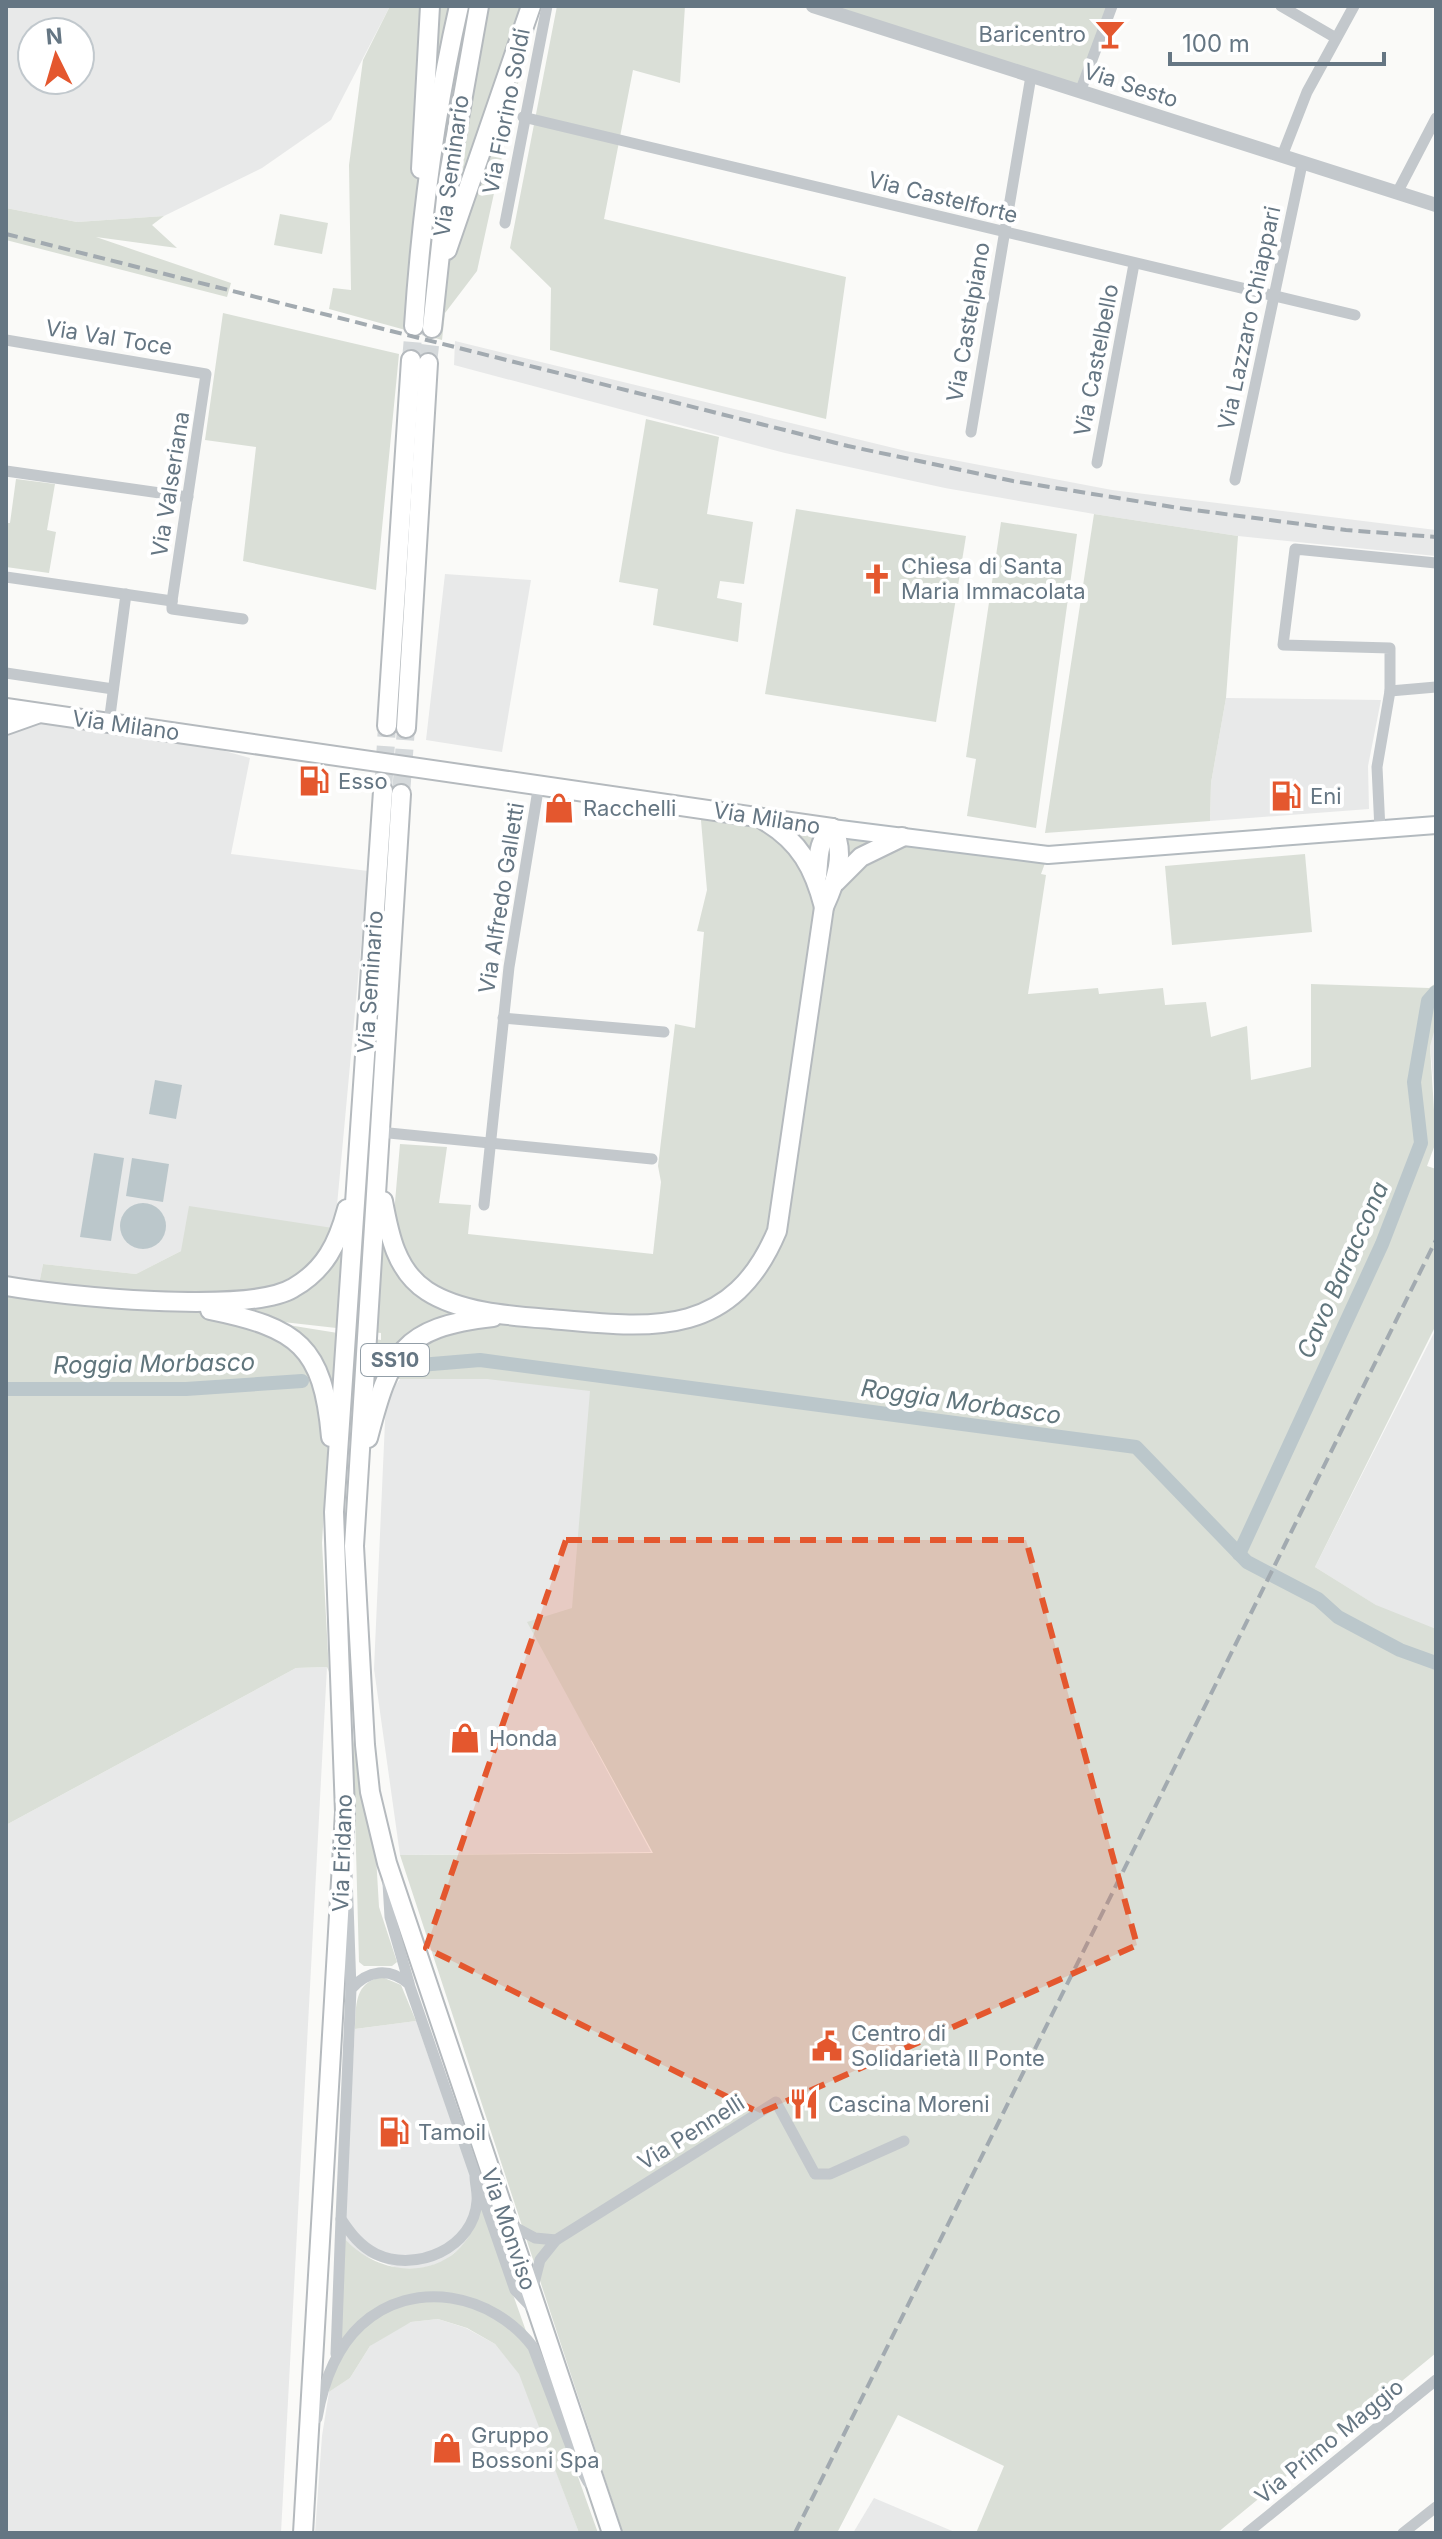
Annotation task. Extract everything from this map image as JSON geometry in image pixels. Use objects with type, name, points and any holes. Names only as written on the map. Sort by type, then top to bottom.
[{"type":"main road","points":[[420,244],[421,142],[430,6]]},
{"type":"main road","name":"Via Seminario","points":[[459,6],[445,69],[420,244],[423,327],[436,279],[448,180],[479,6]]},
{"type":"main road","points":[[436,279],[531,6]]},
{"type":"main road","points":[[396,727],[420,362]]},
{"type":"main road","name":"Via Milano","points":[[6,708],[832,828],[1048,855],[1436,825]]},
{"type":"main road","points":[[6,725],[42,713]]},
{"type":"main road","name":"Via Seminario","points":[[357,1172],[392,793],[378,1175]]},
{"type":"main road","points":[[758,817],[786,834],[826,882]]},
{"type":"main road","points":[[378,1175],[390,1241],[410,1276],[427,1291],[450,1301],[508,1315],[641,1327],[684,1320],[716,1307],[734,1295],[751,1278],[777,1231],[826,882],[840,851],[832,828]]},
{"type":"main road","points":[[826,882],[861,857],[902,837]]},
{"type":"main road","points":[[6,1286],[160,1300],[237,1302],[277,1296],[293,1289],[326,1261],[334,1248],[357,1172]]},
{"type":"main road","name":"Via Eridano","points":[[303,2533],[342,1851],[345,1735],[334,1512],[357,1172]]},
{"type":"main road","name":"Via Eridano","points":[[378,1175],[357,1479],[354,1584],[365,1745],[379,1834]]},
{"type":"main road","points":[[160,1300],[267,1324],[291,1338],[308,1353],[324,1383],[328,1400],[334,1512]]},
{"type":"main road","name":"SS10","points":[[357,1479],[383,1379],[395,1359],[413,1342],[445,1324],[508,1315]]},
{"type":"main road","name":"Via Monviso","points":[[379,1834],[612,2533]]},
{"type":"street","name":"Via Fiorino Soldi","points":[[505,223],[523,117],[547,6]]},
{"type":"street","name":"Via Sesto","points":[[813,6],[1436,205]]},
{"type":"street","points":[[1080,92],[1112,6]]},
{"type":"street","points":[[1281,6],[1336,38]]},
{"type":"street","points":[[1282,156],[1307,92],[1354,6]]},
{"type":"street","name":"Via Castelpiano","points":[[971,432],[1031,76]]},
{"type":"street","name":"Via Castelforte","points":[[523,117],[1355,315]]},
{"type":"street","points":[[1397,193],[1436,118]]},
{"type":"street","name":"Via Lazzaro Chiappari","points":[[1235,480],[1302,164]]},
{"type":"street","name":"Via Castelbello","points":[[1097,463],[1134,264]]},
{"type":"street","name":"Via Val Toce","points":[[6,340],[206,374]]},
{"type":"street","name":"Via Valseriana","points":[[172,601],[206,374]]},
{"type":"street","points":[[6,471],[188,497]]},
{"type":"street","points":[[1380,830],[1377,767],[1390,691],[1390,648],[1283,645],[1295,549],[1436,563]]},
{"type":"street","points":[[6,577],[172,601],[172,609],[243,619]]},
{"type":"street","points":[[109,723],[126,594]]},
{"type":"street","points":[[6,673],[113,689]]},
{"type":"street","points":[[1390,691],[1436,687]]},
{"type":"street","name":"Via Alfredo Galletti","points":[[484,1205],[503,1018],[539,784]]},
{"type":"street","name":"Via Alfredo Galletti","points":[[503,1018],[664,1032]]},
{"type":"street","points":[[389,1133],[491,1140],[652,1159]]},
{"type":"street","points":[[307,2467],[321,2401],[336,2358],[351,1989],[350,1891],[342,1851]]},
{"type":"street","points":[[387,1863],[390,1917],[409,1984],[515,2290],[538,2314]]},
{"type":"street","points":[[351,1989],[370,1973],[377,1972],[394,1975],[409,1984]]},
{"type":"street","name":"Via Pennelli","points":[[532,2296],[540,2260],[556,2240],[776,2102],[815,2174],[830,2174],[904,2141]]},
{"type":"street","points":[[341,2219],[352,2237],[378,2255],[393,2259],[428,2258],[456,2242],[467,2230],[477,2201],[475,2176]]},
{"type":"street","points":[[506,2222],[535,2238],[556,2240]]},
{"type":"street","points":[[336,2358],[362,2324],[392,2306],[434,2297],[482,2304],[522,2332],[533,2347],[576,2460],[605,2514]]},
{"type":"street","name":"Via Primo Maggio","points":[[1247,2533],[1436,2380]]},
{"type":"street","points":[[1403,2533],[1436,2507]]},
{"type":"highlighted area","points":[[566,1540],[1026,1540],[1137,1945],[760,2113],[426,1948]]},
{"type":"shaded area","points":[[6,6],[390,6],[331,120],[262,168],[164,216],[77,222],[6,208]]},
{"type":"shaded area","points":[[390,6],[535,6],[477,271],[445,313],[442,340],[329,309],[333,288],[351,290],[349,165],[363,60]]},
{"type":"shaded area","points":[[557,6],[685,6],[680,83],[633,70],[604,219],[846,277],[826,419],[550,350],[551,288],[510,248]]},
{"type":"shaded area","points":[[819,6],[1110,6],[1078,88]]},
{"type":"shaded area","points":[[6,208],[77,222],[164,216],[152,225],[177,248],[96,237],[231,283],[227,297],[6,240]]},
{"type":"shaded area","points":[[280,214],[328,223],[322,254],[274,245]]},
{"type":"shaded area","points":[[223,313],[399,354],[376,590],[243,561],[256,447],[205,440]]},
{"type":"shaded area","points":[[455,341],[906,451],[1112,490],[1436,530],[1436,556],[1238,536],[1094,514],[945,488],[785,453],[454,365]]},
{"type":"shaded area","points":[[646,419],[719,437],[707,514],[753,522],[744,584],[720,581],[717,598],[742,603],[738,642],[653,625],[658,589],[619,582]]},
{"type":"shaded area","points":[[16,479],[55,484],[47,530],[56,532],[49,573],[6,567],[6,523],[10,523]]},
{"type":"shaded area","points":[[796,509],[966,536],[936,722],[765,694]]},
{"type":"shaded area","points":[[1094,514],[1238,536],[1226,698],[1211,783],[1210,821],[1045,833]]},
{"type":"shaded area","points":[[1001,522],[1077,534],[1036,828],[967,816],[976,759],[966,757]]},
{"type":"shaded area","points":[[445,574],[531,580],[502,752],[426,740]]},
{"type":"shaded area","points":[[1226,698],[1381,700],[1368,766],[1369,809],[1210,821],[1211,783]]},
{"type":"shaded area","points":[[6,708],[138,727],[250,758],[231,854],[368,871],[335,1227],[181,1251],[136,1274],[43,1264],[36,1299],[6,1294]]},
{"type":"shaded area","points":[[700,809],[1048,855],[1041,874],[1046,875],[1028,994],[1098,988],[1099,994],[1163,988],[1165,1005],[1206,1002],[1211,1037],[1247,1026],[1251,1080],[1311,1067],[1311,984],[1429,988],[1436,983],[1436,1025],[1430,1046],[1436,1142],[1427,1166],[1436,1169],[1436,1325],[1315,1567],[1376,1605],[1436,1629],[1436,2353],[1217,2533],[976,2533],[1004,2466],[898,2415],[837,2533],[623,2533],[400,1855],[653,1853],[527,1622],[572,1608],[590,1391],[487,1379],[389,1379],[331,1393],[322,1543],[329,1672],[327,1667],[296,1668],[6,1825],[6,1294],[36,1299],[43,1264],[136,1274],[181,1251],[189,1206],[392,1237],[400,1144],[447,1147],[439,1203],[471,1205],[468,1234],[653,1254],[661,1182],[658,1166],[675,1024],[695,1028],[704,932],[697,931],[707,890]],"holes":[[[239,1317],[381,1333],[381,1340]]]},
{"type":"shaded area","points":[[1305,854],[1312,932],[1172,945],[1165,866]]},
{"type":"shaded area","points":[[1436,1002],[1436,1111],[1427,1013]]},
{"type":"shaded area","points":[[155,1080],[182,1085],[176,1119],[149,1114]]},
{"type":"shaded area","points":[[94,1153],[124,1158],[111,1241],[80,1237]]},
{"type":"shaded area","points":[[132,1158],[169,1164],[163,1202],[126,1196]]},
{"type":"shaded area","points":[[143,1203],[159,1210],[166,1226],[159,1242],[143,1249],[127,1242],[120,1226],[127,1210]]},
{"type":"shaded area","points":[[1436,1329],[1436,1633],[1406,1624],[1315,1567]]},
{"type":"shaded area","points":[[429,1338],[1027,1413],[591,1741],[651,1852],[400,1855],[374,1669],[386,1399]]},
{"type":"shaded area","points":[[327,1667],[281,2533],[6,2533],[6,1825],[296,1668]]},
{"type":"shaded area","points":[[353,1739],[376,1856],[379,1907],[397,1962],[392,1966],[364,1966],[359,1962]]},
{"type":"shaded area","points":[[382,1977],[401,1985],[416,2021],[355,2029],[361,1990],[366,1984]]},
{"type":"shaded area","points":[[416,2021],[480,2202],[478,2224],[464,2245],[443,2262],[419,2269],[397,2268],[357,2253],[343,2237],[355,2029]]},
{"type":"shaded area","points":[[480,2202],[598,2533],[579,2533],[519,2374],[495,2344],[467,2328],[438,2319],[411,2322],[370,2346],[350,2378],[329,2392],[343,2237],[362,2253],[383,2264],[404,2268],[426,2267],[445,2259],[462,2246],[474,2227]]},
{"type":"shaded area","points":[[438,2319],[466,2328],[495,2344],[520,2374],[579,2533],[315,2533],[322,2436],[329,2392],[350,2378],[370,2346],[385,2334],[411,2322]]},
{"type":"shaded area","points":[[874,2498],[957,2533],[853,2533]]},
{"type":"waterway","name":"Cavo Baraccona","points":[[1239,1554],[1382,1244],[1421,1143],[1414,1082],[1428,1001],[1436,992]]},
{"type":"waterway","name":"Roggia Morbasco","points":[[408,1366],[480,1360],[1136,1447],[1247,1562],[1318,1599],[1338,1617],[1400,1650],[1436,1663]]},
{"type":"waterway","name":"Roggia Morbasco","points":[[6,1389],[186,1389],[302,1381]]},
{"type":"tunnel","points":[[411,360],[414,326]]},
{"type":"tunnel","points":[[428,363],[432,328]]},
{"type":"tunnel","points":[[383,791],[387,726]]},
{"type":"tunnel","points":[[401,794],[406,728]]},
{"type":"railway","points":[[6,234],[848,446],[1013,481],[1179,508],[1346,530],[1436,537]]},
{"type":"railway","points":[[795,2533],[1436,1240]]},
{"type":"place","name":"Baricentro","points":[[1110,34]]},
{"type":"place","name":"Chiesa di Santa Maria Immacolata","points":[[877,579]]},
{"type":"place","name":"Esso","points":[[314,781]]},
{"type":"place","name":"Eni","points":[[1286,796]]},
{"type":"place","name":"Racchelli","points":[[559,808]]},
{"type":"place","name":"Honda","points":[[465,1738]]},
{"type":"place","name":"Centro di Solidarietà Il Ponte","points":[[827,2046]]},
{"type":"place","name":"Cascina Moreni","points":[[804,2104]]},
{"type":"place","name":"Tamoil","points":[[394,2132]]},
{"type":"place","name":"Gruppo Bossoni Spa","points":[[447,2448]]}]
